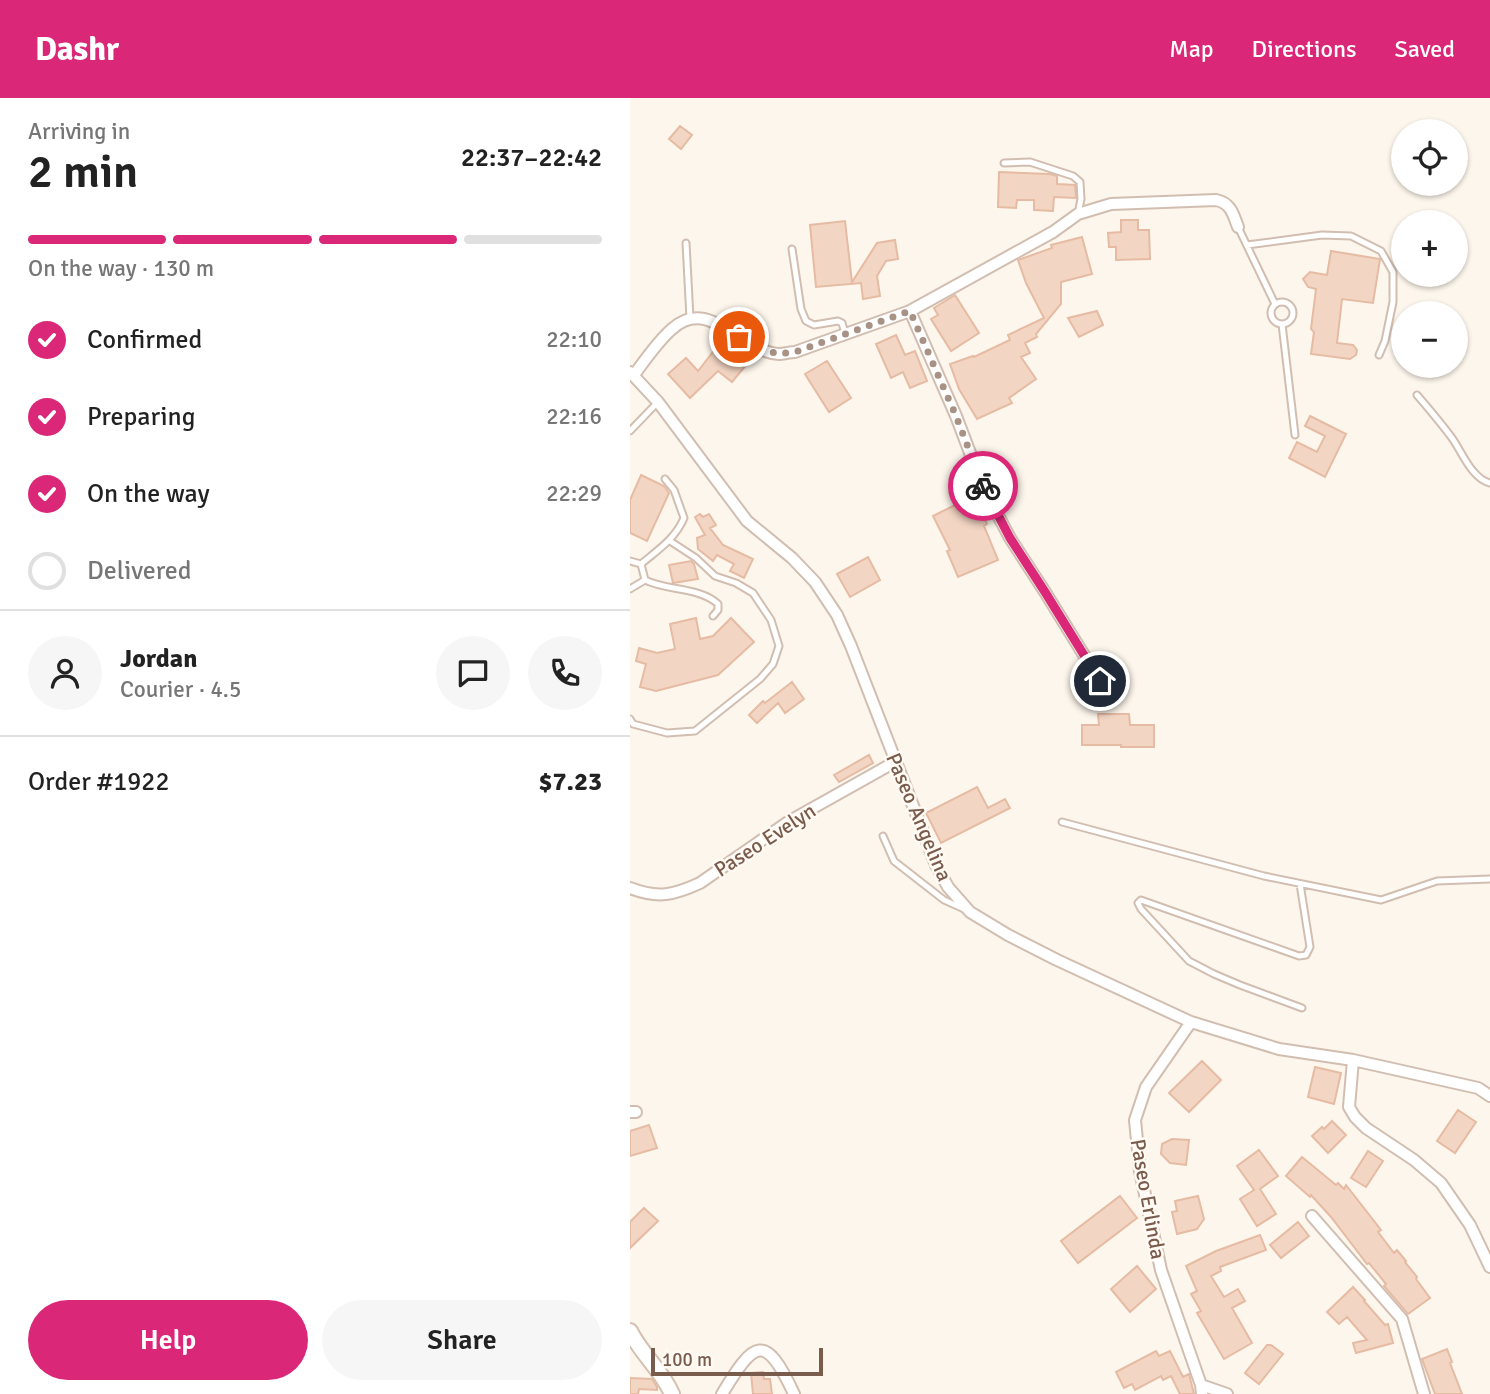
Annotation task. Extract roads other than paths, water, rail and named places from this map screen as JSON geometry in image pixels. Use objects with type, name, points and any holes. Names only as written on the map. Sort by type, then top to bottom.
[{"type":"street","points":[[632,373],[672,328],[690,317],[705,317],[762,349],[778,354],[795,352],[873,325],[910,311],[1053,232],[1077,214],[1111,204],[1216,200],[1230,207],[1238,226]]},
{"type":"street","points":[[910,311],[956,416],[983,487],[1010,538],[1100,681]]},
{"type":"street","name":"Paseo Angelina","points":[[632,373],[658,402],[747,521],[792,558],[815,582],[830,604],[852,646],[936,865],[948,887],[970,912],[1057,960],[1191,1022],[1279,1049],[1353,1060],[1478,1088],[1490,1096]]},
{"type":"street","name":"Paseo Evelyn","points":[[630,888],[652,895],[663,895],[700,883],[788,822],[895,762]]},
{"type":"street","name":"Paseo Erlinda","points":[[1191,1022],[1146,1087],[1135,1120],[1140,1171],[1161,1270],[1201,1390],[1227,1394]]},
{"type":"street","points":[[1353,1060],[1349,1107],[1355,1117],[1366,1128],[1441,1182],[1471,1225],[1490,1267]]},
{"type":"street","points":[[1312,1216],[1402,1319],[1424,1394]]},
{"type":"street","points":[[630,1331],[639,1347],[663,1375],[672,1394]]},
{"type":"street","points":[[722,1394],[744,1359],[753,1351],[760,1350],[768,1352],[777,1361],[794,1394]]},
{"type":"lane","points":[[1004,163],[1030,162],[1073,176],[1080,183],[1082,199],[1077,214]]},
{"type":"lane","points":[[1238,226],[1275,304]]},
{"type":"lane","points":[[1247,245],[1321,235],[1351,236],[1381,251],[1393,272],[1393,302],[1385,341],[1379,355]]},
{"type":"lane","points":[[686,243],[690,317]]},
{"type":"lane","points":[[792,250],[801,309],[806,321],[814,326],[838,321],[842,323],[845,333]]},
{"type":"lane","points":[[1281,301],[1288,303],[1292,309],[1292,316],[1282,324],[1275,322],[1271,316],[1275,304],[1281,301]]},
{"type":"lane","points":[[1282,324],[1295,435]]},
{"type":"lane","points":[[1417,395],[1475,472],[1486,483],[1490,483]]},
{"type":"lane","points":[[630,431],[658,402]]},
{"type":"lane","points":[[641,564],[670,541],[684,518],[674,490],[665,479]]},
{"type":"lane","points":[[630,719],[633,724],[667,733],[695,731],[760,679],[773,664],[779,646],[771,620],[753,593],[736,583],[715,576],[696,558],[670,541]]},
{"type":"lane","points":[[630,561],[641,564]]},
{"type":"lane","points":[[641,564],[645,580],[657,586],[702,594],[712,599],[718,604],[718,610],[713,616]]},
{"type":"lane","points":[[630,589],[645,580]]},
{"type":"lane","points":[[1062,822],[1264,876],[1381,900],[1437,881],[1490,879]]},
{"type":"lane","points":[[883,836],[894,861],[944,900],[970,912]]},
{"type":"lane","points":[[1300,884],[1310,947],[1306,956],[1299,956],[1141,900],[1138,903],[1189,961],[1231,982],[1302,1008]]}]
